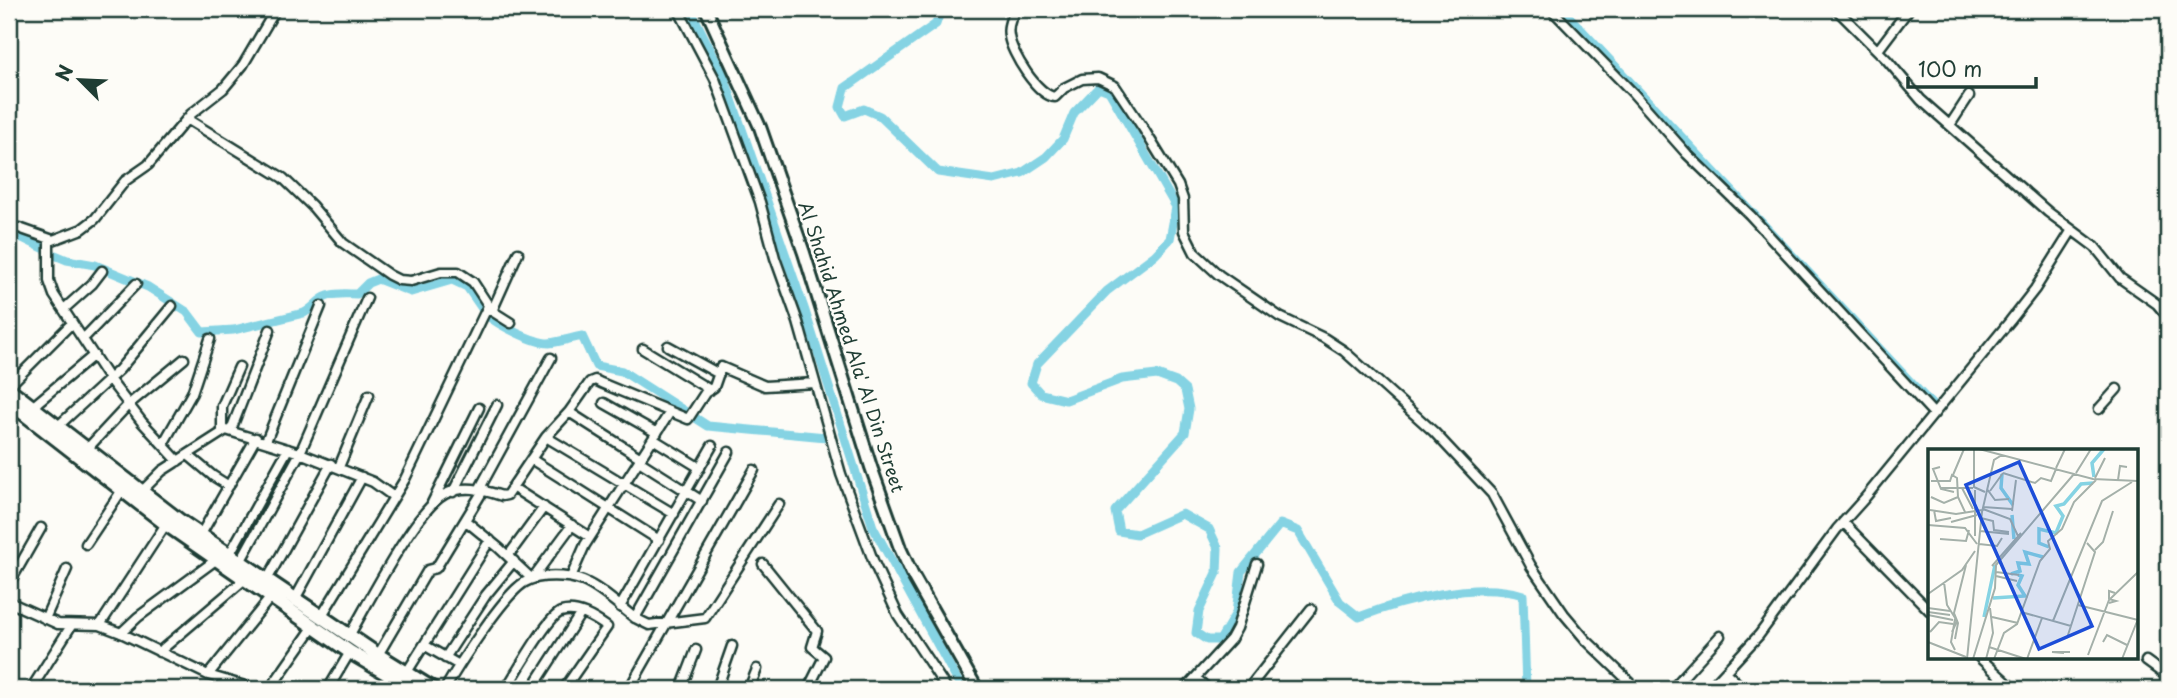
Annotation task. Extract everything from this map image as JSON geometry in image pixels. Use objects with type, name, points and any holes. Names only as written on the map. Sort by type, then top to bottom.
[{"type":"main road","name":"Al Shahid Ahmed Ala' Al Din Street","points":[[706,9],[761,127],[804,253],[871,467],[900,548],[977,689]]},
{"type":"main road","points":[[9,387],[198,540]]},
{"type":"main road","points":[[9,402],[166,524],[229,559],[318,622],[350,652],[412,689]]},
{"type":"main road","points":[[229,559],[245,579],[272,588]]},
{"type":"main road","points":[[318,622],[349,636],[433,689]]},
{"type":"street","points":[[9,227],[57,240],[82,229],[95,219],[125,181],[148,165],[196,109],[223,89],[237,73],[276,9]]},
{"type":"street","points":[[678,9],[715,79],[760,202],[841,474],[873,563],[898,615],[947,689]]},
{"type":"street","points":[[1016,9],[1009,30],[1012,45],[1025,70],[1043,93],[1055,97],[1072,83],[1091,78],[1105,80],[1115,86],[1178,185],[1183,199],[1184,231],[1195,253],[1219,275],[1280,317],[1332,343],[1434,432],[1492,494],[1531,566],[1564,614],[1586,640],[1637,689]]},
{"type":"street","points":[[1551,9],[1633,93],[1687,154],[1750,215],[1934,414]]},
{"type":"street","points":[[1836,9],[1878,50],[1912,91],[2048,212],[2095,247],[2120,278],[2157,304],[2168,317]]},
{"type":"street","points":[[1878,50],[1909,9]]},
{"type":"street","points":[[1950,125],[1969,96]]},
{"type":"street","points":[[187,119],[282,178],[312,206],[344,243],[389,275],[399,280],[411,281],[441,272],[458,272],[473,282],[490,309],[511,323]]},
{"type":"street","points":[[1709,689],[1769,622],[1843,522],[2035,289],[2072,230]]},
{"type":"street","points":[[49,240],[51,289],[128,405],[178,461]]},
{"type":"street","points":[[270,689],[318,622],[405,479],[518,253]]},
{"type":"street","points":[[64,309],[92,284],[102,271]]},
{"type":"street","points":[[83,338],[136,284]]},
{"type":"street","points":[[121,632],[229,559],[300,453],[367,298]]},
{"type":"street","points":[[57,427],[109,379],[172,306]]},
{"type":"street","points":[[266,441],[321,306]]},
{"type":"street","points":[[9,387],[72,323]]},
{"type":"street","points":[[141,492],[162,471],[226,431],[270,330]]},
{"type":"street","points":[[163,444],[192,393],[209,339]]},
{"type":"street","points":[[668,345],[719,374]]},
{"type":"street","points":[[643,349],[710,390]]},
{"type":"street","points":[[32,407],[94,355]]},
{"type":"street","points":[[378,655],[428,570],[436,568],[466,521],[551,358]]},
{"type":"street","points":[[86,450],[128,405],[184,359]]},
{"type":"street","points":[[226,431],[222,406],[239,367]]},
{"type":"street","points":[[430,506],[453,492],[482,488],[502,496],[512,487],[546,437],[569,412],[590,382],[595,380],[686,418],[692,415],[705,393],[714,387],[723,367],[765,386],[815,383]]},
{"type":"street","points":[[2099,409],[2117,389]]},
{"type":"street","points":[[208,675],[272,588],[369,395]]},
{"type":"street","points":[[604,402],[700,468]]},
{"type":"street","points":[[453,492],[497,405]]},
{"type":"street","points":[[349,636],[414,526],[430,506],[478,408]]},
{"type":"street","points":[[569,412],[702,500]]},
{"type":"street","points":[[571,577],[590,537],[670,412]]},
{"type":"street","points":[[226,431],[266,441],[335,466],[381,486],[394,497]]},
{"type":"street","points":[[546,437],[674,514]]},
{"type":"street","points":[[198,540],[256,438]]},
{"type":"street","points":[[620,607],[712,446]]},
{"type":"street","points":[[229,559],[288,449]]},
{"type":"street","points":[[635,618],[729,452]]},
{"type":"street","points":[[187,455],[229,486]]},
{"type":"street","points":[[531,459],[659,540]]},
{"type":"street","points":[[629,689],[754,470]]},
{"type":"street","points":[[292,604],[362,477]]},
{"type":"street","points":[[512,487],[590,537]]},
{"type":"street","points":[[86,544],[122,490]]},
{"type":"street","points":[[466,521],[532,579],[571,577],[594,587],[635,618],[649,625],[705,618],[779,504]]},
{"type":"street","points":[[445,658],[544,507]]},
{"type":"street","points":[[1843,522],[1928,609]]},
{"type":"street","points":[[100,625],[166,524]]},
{"type":"street","points":[[444,689],[518,587],[532,579],[572,525]]},
{"type":"street","points":[[9,584],[41,528]]},
{"type":"street","points":[[407,672],[490,540]]},
{"type":"street","points":[[1185,689],[1231,639],[1257,564]]},
{"type":"street","points":[[763,565],[817,631],[812,648],[824,657],[808,689]]},
{"type":"street","points":[[45,619],[67,569]]},
{"type":"street","points":[[159,652],[245,579]]},
{"type":"street","points":[[9,602],[45,619],[71,626],[100,625],[121,632],[208,675],[255,689]]},
{"type":"street","points":[[1248,689],[1311,609]]},
{"type":"street","points":[[506,689],[553,616],[569,611],[581,613],[607,627],[565,689]]},
{"type":"street","points":[[532,689],[581,613]]},
{"type":"street","points":[[31,689],[71,626]]},
{"type":"street","points":[[1672,689],[1720,636]]},
{"type":"street","points":[[424,645],[459,665]]},
{"type":"street","points":[[717,689],[732,646]]},
{"type":"street","points":[[681,689],[696,650]]},
{"type":"street","points":[[328,689],[350,652]]},
{"type":"street","points":[[1982,660],[2014,689]]},
{"type":"street","points":[[2146,661],[2168,677]]},
{"type":"street","points":[[749,689],[757,669]]},
{"type":"street","points":[[1725,672],[1744,689]]},
{"type":"street","points":[[1196,678],[1208,689]]},
{"type":"street","points":[[216,689],[221,680]]},
{"type":"waterway","points":[[690,9],[724,77],[805,311],[873,527],[962,689]]},
{"type":"waterway","points":[[941,9],[936,24],[845,88],[840,107],[845,116],[864,109],[880,116],[938,172],[994,180],[1022,173],[1046,157],[1063,139],[1074,113],[1099,87],[1109,91],[1176,207],[1170,239],[1155,255],[1107,291],[1037,364],[1031,383],[1041,394],[1066,400],[1122,379],[1157,375],[1176,382],[1185,390],[1189,409],[1185,433],[1115,511],[1119,531],[1137,534],[1182,514],[1209,529],[1218,548],[1217,573],[1199,611],[1196,633],[1207,640],[1220,640],[1236,613],[1241,572],[1280,524],[1298,531],[1340,602],[1359,617],[1397,604],[1462,591],[1504,591],[1523,595],[1526,689]]},
{"type":"waterway","points":[[1562,9],[1935,408]]},
{"type":"waterway","points":[[9,234],[45,249]]},
{"type":"waterway","points":[[55,255],[95,265],[148,287],[187,312],[202,332],[234,330],[304,313],[330,295],[357,294],[368,283],[378,279],[411,292],[452,280],[467,287],[483,310]]},
{"type":"waterway","points":[[487,315],[516,333],[542,342],[582,336],[596,366],[622,371],[708,426],[826,437]]}]
